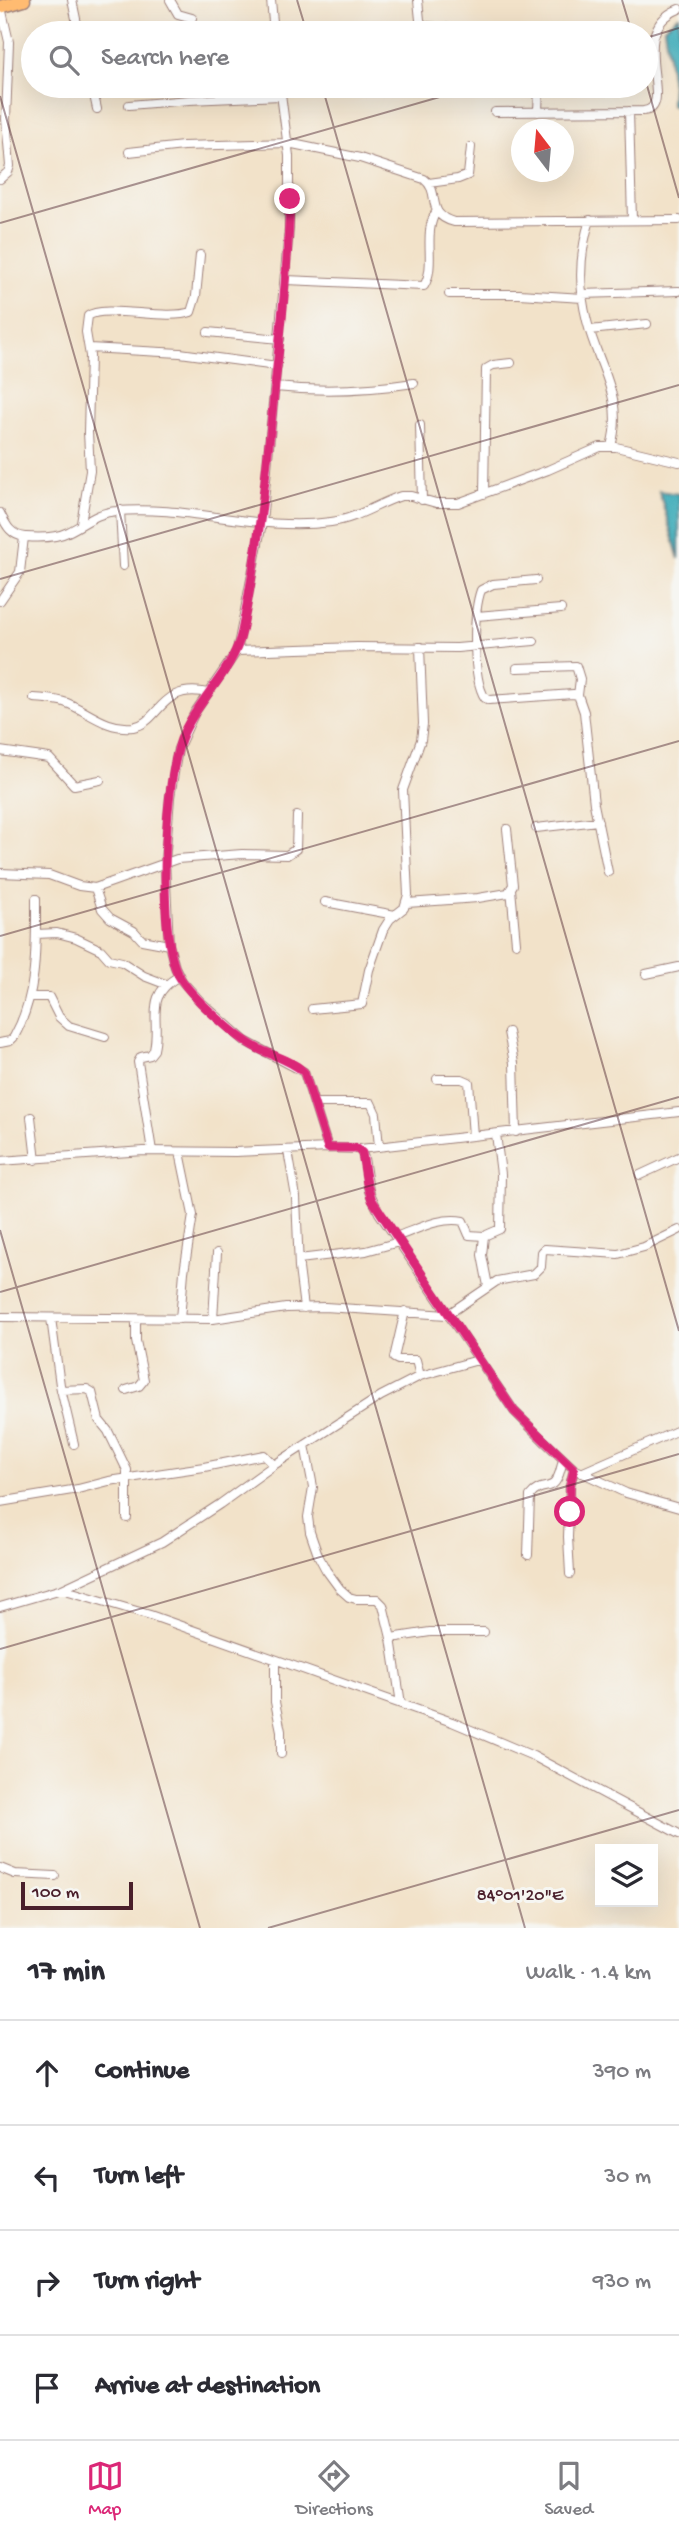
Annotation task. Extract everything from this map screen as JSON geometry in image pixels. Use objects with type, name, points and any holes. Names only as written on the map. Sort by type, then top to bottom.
[{"type":"highway","points":[[1,7],[24,0]]},
{"type":"street","points":[[72,0],[76,21]]},
{"type":"street","points":[[170,0],[178,14],[192,18]]},
{"type":"street","points":[[271,0],[273,21]]},
{"type":"street","points":[[418,0],[420,21]]},
{"type":"street","points":[[0,179],[10,166],[6,118],[9,42],[1,7]]},
{"type":"street","points":[[658,29],[663,19],[679,9]]},
{"type":"street","points":[[495,112],[652,111],[662,105],[664,94],[658,57]]},
{"type":"street","points":[[95,98],[97,108]]},
{"type":"street","points":[[129,105],[213,98]]},
{"type":"street","points":[[281,98],[288,142],[290,199],[286,280],[262,523],[237,651],[208,693],[184,733],[178,749],[170,797],[165,862],[169,945],[179,975],[201,1002],[245,1041],[302,1069],[316,1103],[328,1148]]},
{"type":"street","points":[[538,112],[539,98]]},
{"type":"street","points":[[629,111],[632,220]]},
{"type":"street","points":[[129,152],[183,146],[288,142],[360,158],[429,183],[436,212],[429,231],[429,270],[425,286],[286,280]]},
{"type":"street","points":[[429,183],[468,175],[471,147]]},
{"type":"street","points":[[436,212],[445,220],[469,223],[679,220]]},
{"type":"street","points":[[590,220],[584,238],[580,268],[582,296],[590,330],[615,402],[614,446]]},
{"type":"street","points":[[81,523],[90,471],[89,348],[86,322],[90,314],[100,312],[191,312],[196,296],[200,255]]},
{"type":"street","points":[[450,294],[582,296],[679,290]]},
{"type":"street","points":[[590,330],[647,324]]},
{"type":"street","points":[[208,332],[280,338]]},
{"type":"street","points":[[89,348],[187,354],[277,366]]},
{"type":"street","points":[[484,494],[486,369],[493,365],[510,363]]},
{"type":"street","points":[[275,387],[301,390],[353,389],[415,383]]},
{"type":"street","points":[[420,425],[422,500]]},
{"type":"street","points":[[0,513],[10,531],[24,537],[61,535],[95,516],[120,510],[187,512],[262,523],[330,522],[346,519],[401,496],[436,503],[458,503],[548,470],[591,450],[614,446],[679,462]]},
{"type":"street","points":[[120,510],[123,566]]},
{"type":"street","points":[[0,601],[20,572],[24,537]]},
{"type":"street","points":[[536,580],[486,586],[479,595],[476,647],[481,691],[485,698],[578,695]]},
{"type":"street","points":[[0,586],[10,587]]},
{"type":"street","points":[[477,616],[561,609]]},
{"type":"street","points":[[237,651],[476,647],[534,641]]},
{"type":"street","points":[[407,903],[403,790],[421,740],[423,724],[420,647]]},
{"type":"street","points":[[517,668],[573,665],[579,672],[578,695],[584,712],[598,821],[608,872]]},
{"type":"street","points":[[34,698],[66,702],[108,725],[130,727],[145,724],[167,699],[190,691],[208,693]]},
{"type":"street","points":[[0,751],[49,758],[74,785],[100,780]]},
{"type":"street","points":[[0,873],[49,874],[79,886],[95,888],[165,862],[207,856],[292,853],[297,842],[297,816]]},
{"type":"street","points":[[536,828],[598,821]]},
{"type":"street","points":[[507,829],[516,943]]},
{"type":"street","points":[[95,888],[102,909],[110,918],[134,931],[142,940],[169,945]]},
{"type":"street","points":[[312,1009],[362,1004],[369,970],[383,930],[407,903],[478,898],[511,890]]},
{"type":"street","points":[[0,1043],[10,1041],[14,1037],[30,996],[34,972],[36,900]]},
{"type":"street","points":[[325,902],[395,915]]},
{"type":"street","points":[[36,933],[57,933],[89,943],[104,952],[109,959],[122,962],[144,976],[165,984]]},
{"type":"street","points":[[646,974],[679,967]]},
{"type":"street","points":[[152,1151],[138,1062],[141,1057],[154,1051],[156,998],[165,984],[179,975]]},
{"type":"street","points":[[30,996],[49,997],[63,1023],[80,1031],[105,1037]]},
{"type":"street","points":[[508,1032],[514,1063],[516,1132]]},
{"type":"street","points":[[437,1079],[462,1079],[469,1082],[473,1136]]},
{"type":"street","points":[[316,1103],[371,1103],[376,1114],[379,1147]]},
{"type":"street","points":[[0,1161],[152,1151],[360,1149],[679,1112]]},
{"type":"street","points":[[31,1117],[36,1160]]},
{"type":"street","points":[[299,1259],[366,1251],[434,1223],[463,1221],[471,1236],[484,1236],[500,1229],[501,1174],[496,1134]]},
{"type":"street","points":[[360,1149],[369,1191],[397,1240],[514,1411],[578,1471],[626,1493],[679,1508]]},
{"type":"street","points":[[288,1151],[296,1198],[304,1308]]},
{"type":"street","points":[[180,1152],[193,1215],[180,1319]]},
{"type":"street","points":[[640,1175],[679,1157]]},
{"type":"street","points":[[0,1317],[212,1319],[304,1308],[447,1315],[488,1286],[504,1279],[528,1276],[538,1271],[545,1249],[618,1254],[644,1247],[679,1230]]},
{"type":"street","points":[[484,1236],[482,1255],[488,1286]]},
{"type":"street","points":[[212,1319],[217,1253]]},
{"type":"street","points":[[405,1311],[394,1358],[415,1360],[420,1376]]},
{"type":"street","points":[[51,1318],[61,1390],[74,1444]]},
{"type":"street","points":[[126,1390],[144,1380],[135,1341],[136,1320]]},
{"type":"street","points":[[0,1607],[61,1589],[162,1542],[381,1396],[420,1376],[478,1360]]},
{"type":"street","points":[[61,1390],[92,1392],[99,1420],[108,1431],[126,1466],[129,1479],[127,1518]]},
{"type":"street","points":[[570,1574],[570,1486],[578,1471],[679,1430]]},
{"type":"street","points":[[305,1445],[313,1487],[308,1517],[318,1555],[326,1570],[349,1597],[377,1599],[383,1605],[401,1704]]},
{"type":"street","points":[[0,1502],[264,1455],[274,1465]]},
{"type":"street","points":[[528,1555],[530,1496],[535,1490],[549,1488],[556,1483],[563,1459]]},
{"type":"street","points":[[61,1589],[150,1615],[401,1704],[520,1750],[679,1834]]},
{"type":"street","points":[[391,1638],[430,1632],[484,1632]]},
{"type":"street","points":[[275,1660],[275,1702],[281,1731],[281,1754]]},
{"type":"street","points":[[0,1868],[15,1874],[55,1876]]},
{"type":"water","points":[[679,16],[679,108],[671,105],[672,85],[664,27]]},
{"type":"water","points":[[659,491],[679,494],[679,559]]},
{"type":"route","points":[[290,199],[289,245],[262,523],[237,651],[195,712],[178,749],[165,862],[169,945],[179,975],[186,987],[201,1002],[249,1043],[302,1069],[309,1081],[328,1148],[360,1149],[372,1200],[447,1315],[514,1411],[574,1469],[570,1486],[570,1512]]}]
